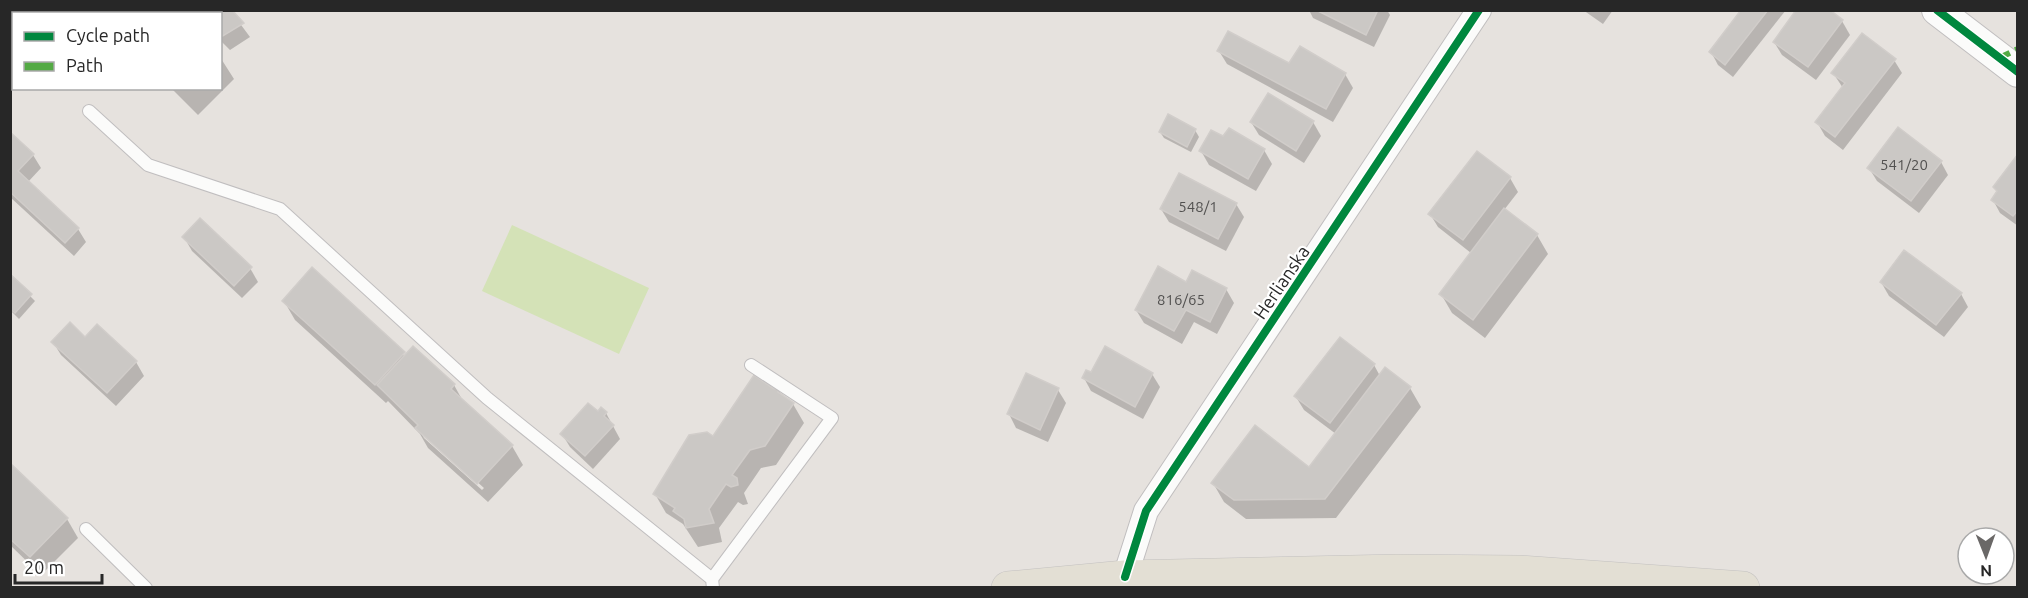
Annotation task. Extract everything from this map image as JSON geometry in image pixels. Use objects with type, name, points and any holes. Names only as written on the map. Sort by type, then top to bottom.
[{"type":"main road","points":[[1008,588],[1125,577],[1397,571],[1519,572],[1743,588]]},
{"type":"street","name":"Herlianska","points":[[1125,577],[1146,511],[1479,10]]},
{"type":"street","points":[[1937,10],[2011,60]]},
{"type":"lane","points":[[89,111],[148,165],[280,209],[487,398],[712,583],[832,418],[751,365]]},
{"type":"lane","points":[[86,529],[146,588]]},
{"type":"green space","points":[[512,225],[649,288],[619,354],[482,291]]},
{"type":"building","points":[[99,10],[175,10],[176,12],[100,12]]},
{"type":"building","points":[[195,10],[232,10],[244,23],[222,36],[222,12],[196,12]]},
{"type":"building","points":[[1316,10],[1378,10],[1366,35]]},
{"type":"building","points":[[1741,10],[1768,10],[1725,65],[1709,52]]},
{"type":"building","points":[[1796,10],[1830,10],[1843,20],[1808,67],[1773,42]]},
{"type":"building","points":[[1228,31],[1289,63],[1300,46],[1346,73],[1326,109],[1217,51]]},
{"type":"building","points":[[1862,33],[1896,59],[1835,137],[1815,122],[1845,83],[1831,73]]},
{"type":"building","points":[[1268,93],[1314,121],[1296,151],[1250,122]]},
{"type":"building","points":[[1168,114],[1196,129],[1187,147],[1159,132]]},
{"type":"building","points":[[1898,127],[1942,161],[1911,201],[1867,168]]},
{"type":"building","points":[[1229,128],[1265,149],[1248,179],[1199,151],[1211,130],[1223,136]]},
{"type":"building","points":[[10,132],[34,154],[18,171],[79,228],[65,243],[10,192]]},
{"type":"building","points":[[1477,151],[1511,177],[1463,240],[1428,214]]},
{"type":"building","points":[[2018,154],[2018,210],[2013,216],[1991,200],[1997,191],[1993,187]]},
{"type":"building","points":[[1179,173],[1237,203],[1218,239],[1160,209]]},
{"type":"building","points":[[1504,208],[1538,234],[1473,320],[1439,294]]},
{"type":"building","points":[[200,218],[252,267],[234,286],[182,237]]},
{"type":"building","points":[[1904,250],[1962,293],[1936,325],[1880,282]]},
{"type":"building","points":[[1158,266],[1186,282],[1192,270],[1227,288],[1210,322],[1186,310],[1174,331],[1135,310]]},
{"type":"building","points":[[312,267],[405,352],[375,385],[282,301]]},
{"type":"building","points":[[10,274],[32,294],[15,313],[10,309]]},
{"type":"building","points":[[70,322],[85,337],[97,324],[137,361],[107,393],[51,342]]},
{"type":"building","points":[[1340,337],[1375,364],[1330,423],[1294,396]]},
{"type":"building","points":[[413,346],[455,384],[451,389],[513,445],[477,484],[415,428],[418,425],[377,385]]},
{"type":"building","points":[[1105,346],[1153,373],[1135,407],[1082,378],[1086,370],[1091,372]]},
{"type":"building","points":[[1385,367],[1411,387],[1325,499],[1234,500],[1211,483],[1255,425],[1309,467]]},
{"type":"building","points":[[1026,373],[1059,388],[1040,430],[1007,414]]},
{"type":"building","points":[[754,375],[774,389],[778,388],[778,392],[794,403],[765,446],[750,450],[732,475],[737,478],[738,485],[731,487],[726,484],[709,509],[714,523],[686,528],[684,519],[673,511],[675,508],[653,494],[689,435],[707,432],[713,436]]},
{"type":"building","points":[[588,403],[598,411],[601,407],[607,412],[604,416],[614,425],[585,456],[560,434]]},
{"type":"building","points":[[10,463],[68,518],[30,557],[10,539]]},
{"type":"marked path","points":[[1999,58],[2018,49]]},
{"type":"cycle path","points":[[1125,577],[1146,511],[1479,10]]},
{"type":"cycle path","points":[[1937,10],[2018,72]]}]
